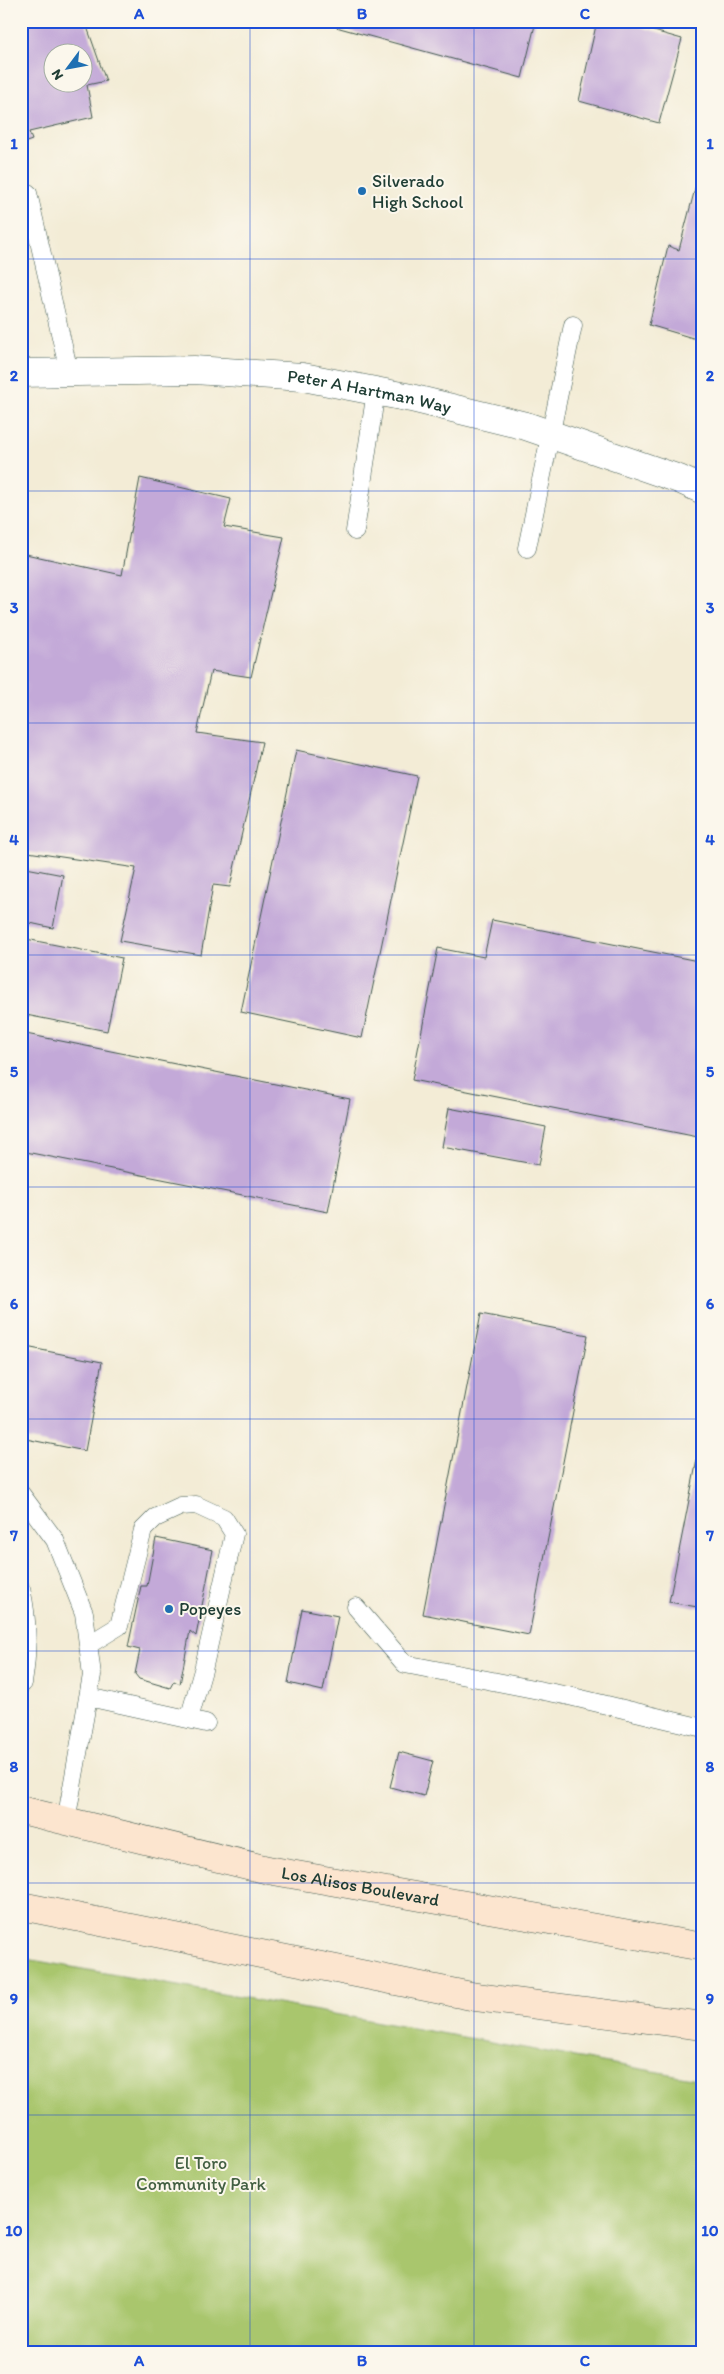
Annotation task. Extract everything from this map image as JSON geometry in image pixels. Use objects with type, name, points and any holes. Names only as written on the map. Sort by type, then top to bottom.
[{"type":"main road","name":"Los Alisos Boulevard","points":[[21,1810],[268,1870],[703,1947]]},
{"type":"main road","points":[[21,1906],[476,1997],[703,2026]]},
{"type":"street","name":"Peter A Hartman Way","points":[[21,373],[194,370],[304,377],[376,391],[526,426],[679,479],[703,490]]},
{"type":"lane","points":[[28,193],[69,372]]},
{"type":"lane","points":[[527,548],[572,325]]},
{"type":"lane","points":[[356,531],[376,391]]},
{"type":"lane","points":[[21,1494],[55,1540],[84,1612],[92,1675],[66,1820]]},
{"type":"lane","points":[[88,1644],[119,1626],[139,1542],[143,1530],[155,1518],[167,1510],[180,1506],[196,1505],[224,1518],[234,1534],[203,1670],[198,1721],[88,1697]]},
{"type":"lane","points":[[21,1589],[26,1609],[28,1648],[23,1683]]},
{"type":"lane","points":[[356,1607],[405,1664],[569,1696],[703,1728]]},
{"type":"green space","name":"El Toro Community Park","points":[[21,1958],[703,2080],[703,2353],[21,2353]]},
{"type":"building","points":[[21,21],[85,21],[106,81],[92,84],[92,42],[42,42],[42,92],[88,92],[93,117],[29,132],[32,140],[21,144]]},
{"type":"building","points":[[338,21],[536,21],[522,78],[336,27]]},
{"type":"building","points":[[597,21],[619,21],[682,39],[659,123],[579,101]]},
{"type":"building","points":[[702,162],[703,341],[649,325],[668,246],[679,250]]},
{"type":"building","points":[[140,478],[231,499],[224,527],[284,537],[251,677],[211,671],[197,733],[262,742],[230,887],[213,885],[201,955],[120,941],[136,868],[21,851],[21,553],[122,575]]},
{"type":"building","points":[[296,750],[417,776],[362,1038],[241,1012]]},
{"type":"building","points":[[21,867],[63,875],[53,928],[21,921]]},
{"type":"building","points":[[492,920],[703,962],[703,1138],[412,1080],[438,948],[484,957]]},
{"type":"building","points":[[21,938],[122,958],[107,1031],[21,1014]]},
{"type":"building","points":[[21,1033],[350,1099],[328,1212],[21,1151]]},
{"type":"building","points":[[449,1108],[546,1127],[539,1165],[442,1147]]},
{"type":"building","points":[[481,1314],[588,1335],[529,1635],[423,1614]]},
{"type":"building","points":[[21,1346],[102,1362],[85,1451],[21,1438]]},
{"type":"building","points":[[703,1434],[703,1608],[669,1602]]},
{"type":"building","name":"Popeyes","points":[[156,1538],[213,1550],[196,1636],[190,1631],[180,1684],[174,1681],[170,1688],[139,1679],[135,1674],[140,1650],[128,1647],[141,1586],[147,1586]]},
{"type":"building","points":[[302,1609],[338,1616],[323,1691],[288,1683]]},
{"type":"building","points":[[399,1752],[433,1761],[424,1796],[390,1787]]},
{"type":"place","name":"Silverado High School","points":[[362,191]]},
{"type":"place","name":"Popeyes","points":[[169,1609]]}]
